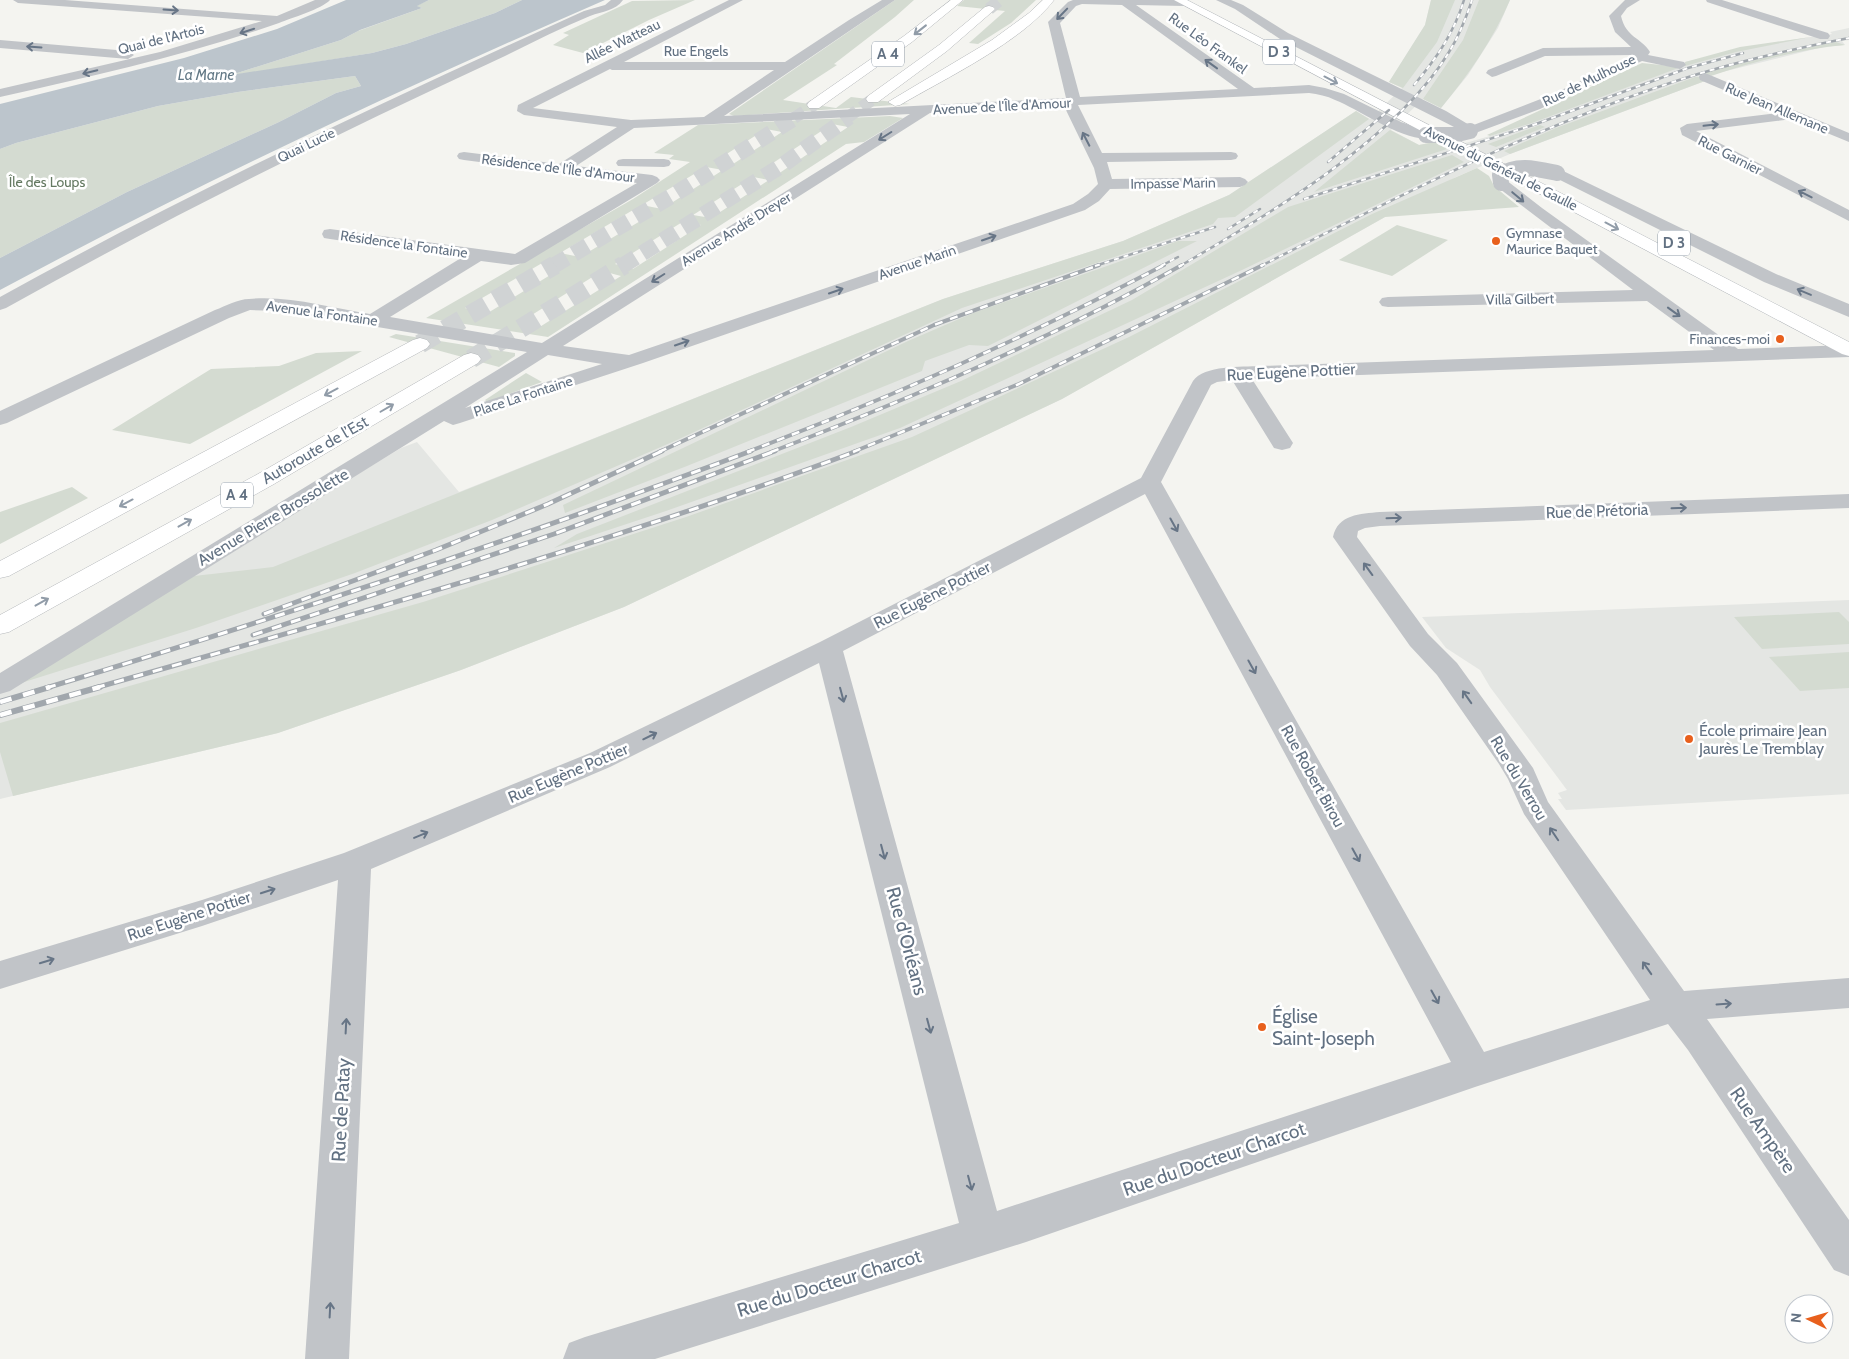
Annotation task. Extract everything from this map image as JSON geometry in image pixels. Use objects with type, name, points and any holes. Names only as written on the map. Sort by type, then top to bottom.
[{"type":"main road","name":"A 4","points":[[814,105],[871,66],[958,0]]},
{"type":"main road","points":[[896,102],[1031,18],[1049,0]]},
{"type":"main road","name":"Avenue du Général de Gaulle","points":[[1198,0],[1849,331]]},
{"type":"main road","name":"Avenue du Général de Gaulle","points":[[1182,1],[1849,350]]},
{"type":"main road","name":"A 4","points":[[873,99],[943,48],[990,9]]},
{"type":"main road","points":[[865,54],[871,66]]},
{"type":"main road","points":[[0,571],[420,344]]},
{"type":"main road","name":"Autoroute de l’Est","points":[[0,626],[266,479],[471,359]]},
{"type":"street","points":[[18,0],[281,19]]},
{"type":"street","name":"Quai de l'Artois","points":[[0,93],[210,43],[281,19],[325,0]]},
{"type":"street","name":"Quai Lucie","points":[[0,304],[87,255],[317,140],[464,69],[588,13],[608,7],[618,0]]},
{"type":"street","name":"Allée Watteau","points":[[524,112],[523,108],[738,0]]},
{"type":"street","points":[[706,122],[853,22],[890,0]]},
{"type":"street","points":[[1224,1],[1251,0]]},
{"type":"street","name":"Rue de Mulhouse","points":[[1470,131],[1520,113],[1581,86],[1642,54],[1617,28],[1615,16],[1628,0]]},
{"type":"street","points":[[1711,0],[1824,36]]},
{"type":"street","name":"Rue Léo Frankel","points":[[1125,1],[1251,92]]},
{"type":"street","points":[[1106,184],[1102,168],[1070,106],[1073,97],[1054,22],[1075,2],[1182,1]]},
{"type":"street","name":"Avenue du Général de Gaulle","points":[[1224,1],[1238,7],[1284,36],[1441,114],[1470,131]]},
{"type":"street","points":[[0,44],[152,58]]},
{"type":"street","points":[[1492,73],[1543,52],[1621,50],[1680,65]]},
{"type":"street","name":"Rue Engels","points":[[605,66],[788,66]]},
{"type":"street","name":"Rue Jean Allemane","points":[[1705,77],[1849,138]]},
{"type":"street","name":"Avenue de l'Île d'Amour","points":[[524,112],[631,124],[706,122],[1309,89],[1334,93],[1404,130],[1426,135],[1453,135],[1470,131]]},
{"type":"street","name":"Avenue André Dreyer","points":[[546,349],[926,110]]},
{"type":"street","name":"Rue de Mulhouse","points":[[1441,114],[1520,113]]},
{"type":"street","name":"Rue Garnier","points":[[1796,116],[1687,128],[1687,132],[1849,216]]},
{"type":"street","points":[[564,168],[631,124]]},
{"type":"street","points":[[317,140],[336,142],[340,146]]},
{"type":"street","points":[[505,149],[618,163],[664,163]]},
{"type":"street","name":"Résidence de l'Île d'Amour","points":[[464,156],[652,180]]},
{"type":"street","points":[[1096,158],[1230,156]]},
{"type":"street","name":"Avenue du Général de Gaulle","points":[[1652,296],[1542,216],[1501,183],[1500,175],[1511,169],[1533,169],[1557,173],[1770,278],[1849,311]]},
{"type":"street","name":"Résidence la Fontaine","points":[[330,234],[511,260],[519,259],[652,180]]},
{"type":"street","name":"Impasse Marin","points":[[1106,184],[1240,182]]},
{"type":"street","name":"Avenue Marin","points":[[636,359],[1079,207],[1098,195],[1106,184]]},
{"type":"street","points":[[163,216],[189,218]]},
{"type":"street","points":[[373,320],[478,254]]},
{"type":"street","points":[[1652,296],[1733,355]]},
{"type":"street","name":"Villa Gilbert","points":[[1388,302],[1652,296]]},
{"type":"street","name":"Avenue la Fontaine","points":[[0,419],[222,314],[248,304],[282,305],[593,357],[636,359]]},
{"type":"street","name":"Avenue Pierre Brossolette","points":[[0,685],[546,349]]},
{"type":"street","name":"Rue Eugène Pottier","points":[[0,975],[202,913],[356,862],[600,760],[829,648],[1150,482],[1203,381],[1212,376],[1238,373],[1849,350]]},
{"type":"street","name":"Place La Fontaine","points":[[411,433],[636,359]]},
{"type":"street","points":[[1238,373],[1282,443]]},
{"type":"street","name":"Rue Robert Birou","points":[[1150,482],[1475,1071]]},
{"type":"street","name":"Rue de Prétoria","points":[[1347,528],[1359,521],[1380,519],[1849,502]]},
{"type":"street","name":"Rue du Verrou","points":[[1347,528],[1345,537],[1352,548],[1419,640],[1447,669],[1522,776],[1536,806],[1552,832],[1675,1007]]},
{"type":"street","name":"Rue d'Orléans","points":[[829,648],[983,1235]]},
{"type":"street","name":"Rue de Patay","points":[[327,1359],[356,862]]},
{"type":"street","name":"Rue du Docteur Charcot","points":[[585,1359],[983,1235],[1475,1071],[1675,1007],[1849,993]]},
{"type":"street","name":"Rue Ampère","points":[[1675,1007],[1701,1039],[1849,1255]]},
{"type":"shaded area","points":[[1431,0],[1510,0],[1498,28],[1468,75],[1441,108],[1423,99],[1391,130],[1419,145],[1434,142],[1448,148],[1490,136],[1684,64],[1685,62],[1777,42],[1832,34],[1830,32],[1849,28],[1849,40],[1842,41],[1845,45],[1823,47],[1702,77],[1705,81],[1510,154],[1456,177],[1062,399],[624,607],[461,670],[278,733],[0,799],[0,690],[401,448],[417,442],[459,492],[943,299],[1123,241],[1229,195],[1356,111],[1370,119],[1402,88],[1389,82],[1425,25]]},
{"type":"shaded area","name":"École primaire Jean Jaurès Le Tremblay","points":[[1849,600],[1849,794],[1566,810],[1558,799],[1562,799],[1558,793],[1567,790],[1490,687],[1480,670],[1446,648],[1422,617]]},
{"type":"green space","points":[[429,0],[522,0],[495,13],[406,44],[372,53],[231,75],[341,40],[358,31],[422,8],[416,6]]},
{"type":"green space","points":[[695,0],[649,20],[583,53],[553,45],[569,35],[563,33],[632,1]]},
{"type":"green space","points":[[895,0],[914,0],[834,64],[837,65],[783,100],[836,108],[851,97],[910,104],[734,116],[729,114]]},
{"type":"green space","points":[[964,0],[1036,0],[1011,23],[978,44],[969,43],[1005,11],[957,6]]},
{"type":"green space","points":[[1431,0],[1455,0],[1437,42],[1403,88],[1389,82],[1425,25]]},
{"type":"green space","points":[[1479,0],[1510,0],[1480,56],[1441,108],[1423,99],[1463,40]]},
{"type":"green space","points":[[1811,37],[1736,52],[1685,66],[1685,62],[1740,47]]},
{"type":"green space","points":[[1836,42],[1845,45],[1777,57],[1711,76],[1702,73],[1796,50]]},
{"type":"green space","points":[[1642,63],[1681,67],[1532,123],[1490,136],[1487,135]]},
{"type":"green space","name":"Île des Loups","points":[[355,76],[361,86],[336,93],[279,122],[127,192],[0,258],[0,149],[16,143],[158,106],[238,92]]},
{"type":"green space","points":[[1695,77],[1702,77],[1705,81],[1510,154],[1504,151],[1556,128]]},
{"type":"green space","points":[[1356,111],[1369,119],[1235,217],[1218,218],[1213,224],[962,308],[677,440],[492,520],[355,573],[196,628],[18,684],[194,576],[273,567],[943,299],[1123,241],[1229,195]]},
{"type":"green space","points":[[890,116],[903,118],[864,142],[846,144],[548,337],[426,318],[633,199],[690,162],[669,159],[674,155],[654,153],[698,125]],"holes":[[[832,124],[848,127],[778,174],[761,171]],[[766,129],[782,132],[730,166],[714,162]],[[706,167],[723,170],[662,209],[642,205]],[[753,177],[769,180],[711,218],[693,215]],[[633,210],[652,214],[580,257],[560,253]],[[684,221],[701,225],[633,269],[615,264]],[[549,259],[570,263],[486,314],[465,308]],[[602,271],[621,276],[538,328],[519,323]]]},
{"type":"green space","points":[[1540,125],[1545,127],[1496,147],[1488,144]]},
{"type":"green space","points":[[1390,130],[1419,145],[1434,142],[1447,149],[1314,192]]},
{"type":"green space","points":[[1452,155],[1464,162],[1242,270],[900,428],[666,511],[554,548],[577,534],[851,427],[961,381],[1132,300],[1288,207]]},
{"type":"green space","points":[[1477,168],[1489,176],[1494,186],[1519,207],[1385,217],[1062,399],[624,607],[461,670],[278,733],[13,796],[0,752],[0,723],[423,602],[686,517],[912,437],[1129,337],[1372,214]]},
{"type":"green space","points":[[1397,225],[1448,240],[1392,276],[1339,260]]},
{"type":"green space","points":[[1178,241],[1197,241],[988,346],[969,345],[925,361],[922,371],[565,513],[563,505],[908,341],[973,313]]},
{"type":"green space","points":[[396,334],[515,353],[515,356],[499,367],[389,337]]},
{"type":"green space","points":[[362,351],[190,444],[112,430],[211,369],[279,366],[316,353]]},
{"type":"green space","points":[[526,373],[542,382],[487,402],[485,400]]},
{"type":"green space","points":[[72,487],[88,498],[0,544],[0,512]]},
{"type":"green space","points":[[1839,612],[1849,622],[1849,644],[1762,649],[1734,617]]},
{"type":"green space","points":[[1849,652],[1849,688],[1800,691],[1769,657]]},
{"type":"water","name":"La Marne","points":[[346,0],[429,0],[417,6],[422,8],[360,30],[341,40],[231,75],[372,53],[406,44],[495,13],[522,0],[605,0],[375,103],[224,175],[0,290],[0,258],[127,192],[279,122],[336,93],[361,86],[355,76],[238,92],[158,106],[16,143],[0,149],[0,104],[184,58],[277,29]]},
{"type":"tunnel","points":[[989,9],[1000,0]]},
{"type":"tunnel","points":[[847,118],[873,99]]},
{"type":"tunnel","points":[[794,118],[814,105]]},
{"type":"tunnel","points":[[553,266],[675,194],[796,117]]},
{"type":"tunnel","points":[[622,266],[784,164],[849,117]]},
{"type":"tunnel","points":[[420,344],[555,265]]},
{"type":"tunnel","points":[[471,359],[624,265]]},
{"type":"railway","points":[[1414,85],[1444,45],[1455,24],[1464,0]]},
{"type":"railway","points":[[1180,266],[1251,224],[1328,173],[1364,145],[1397,115],[1426,84],[1449,52],[1462,27],[1472,0]]},
{"type":"railway","points":[[1262,265],[1421,186],[1530,136],[1585,114],[1698,74],[1773,54],[1849,38]]},
{"type":"railway","points":[[1304,199],[1536,124],[1688,68],[1743,53]]},
{"type":"railway","points":[[1328,162],[1389,110]]},
{"type":"railway","points":[[1228,229],[1260,209]]},
{"type":"railway","points":[[1095,266],[1215,227]]},
{"type":"railway","points":[[1161,266],[1178,257]]},
{"type":"railway","points":[[659,452],[934,325],[1099,265]]},
{"type":"railway","points":[[747,452],[854,410],[959,365],[1062,317],[1164,265]]},
{"type":"railway","points":[[771,452],[980,366],[1082,318],[1182,265]]},
{"type":"railway","points":[[853,452],[1019,384],[1262,265]]},
{"type":"railway","points":[[264,614],[436,550],[548,504],[662,451]]},
{"type":"railway","points":[[46,688],[400,576],[576,515],[751,451]]},
{"type":"railway","points":[[253,635],[554,534],[775,451]]},
{"type":"railway","points":[[95,688],[383,606],[574,548],[763,485],[857,451]]},
{"type":"railway","points":[[0,702],[50,687]]},
{"type":"railway","points":[[0,715],[100,687]]},
{"type":"place","name":"Gymnase Maurice Baquet","points":[[1496,241]]},
{"type":"place","name":"Finances-moi","points":[[1780,339]]},
{"type":"place","name":"École primaire Jean Jaurès Le Tremblay","points":[[1689,739]]},
{"type":"place","name":"Église Saint-Joseph","points":[[1262,1027]]}]
